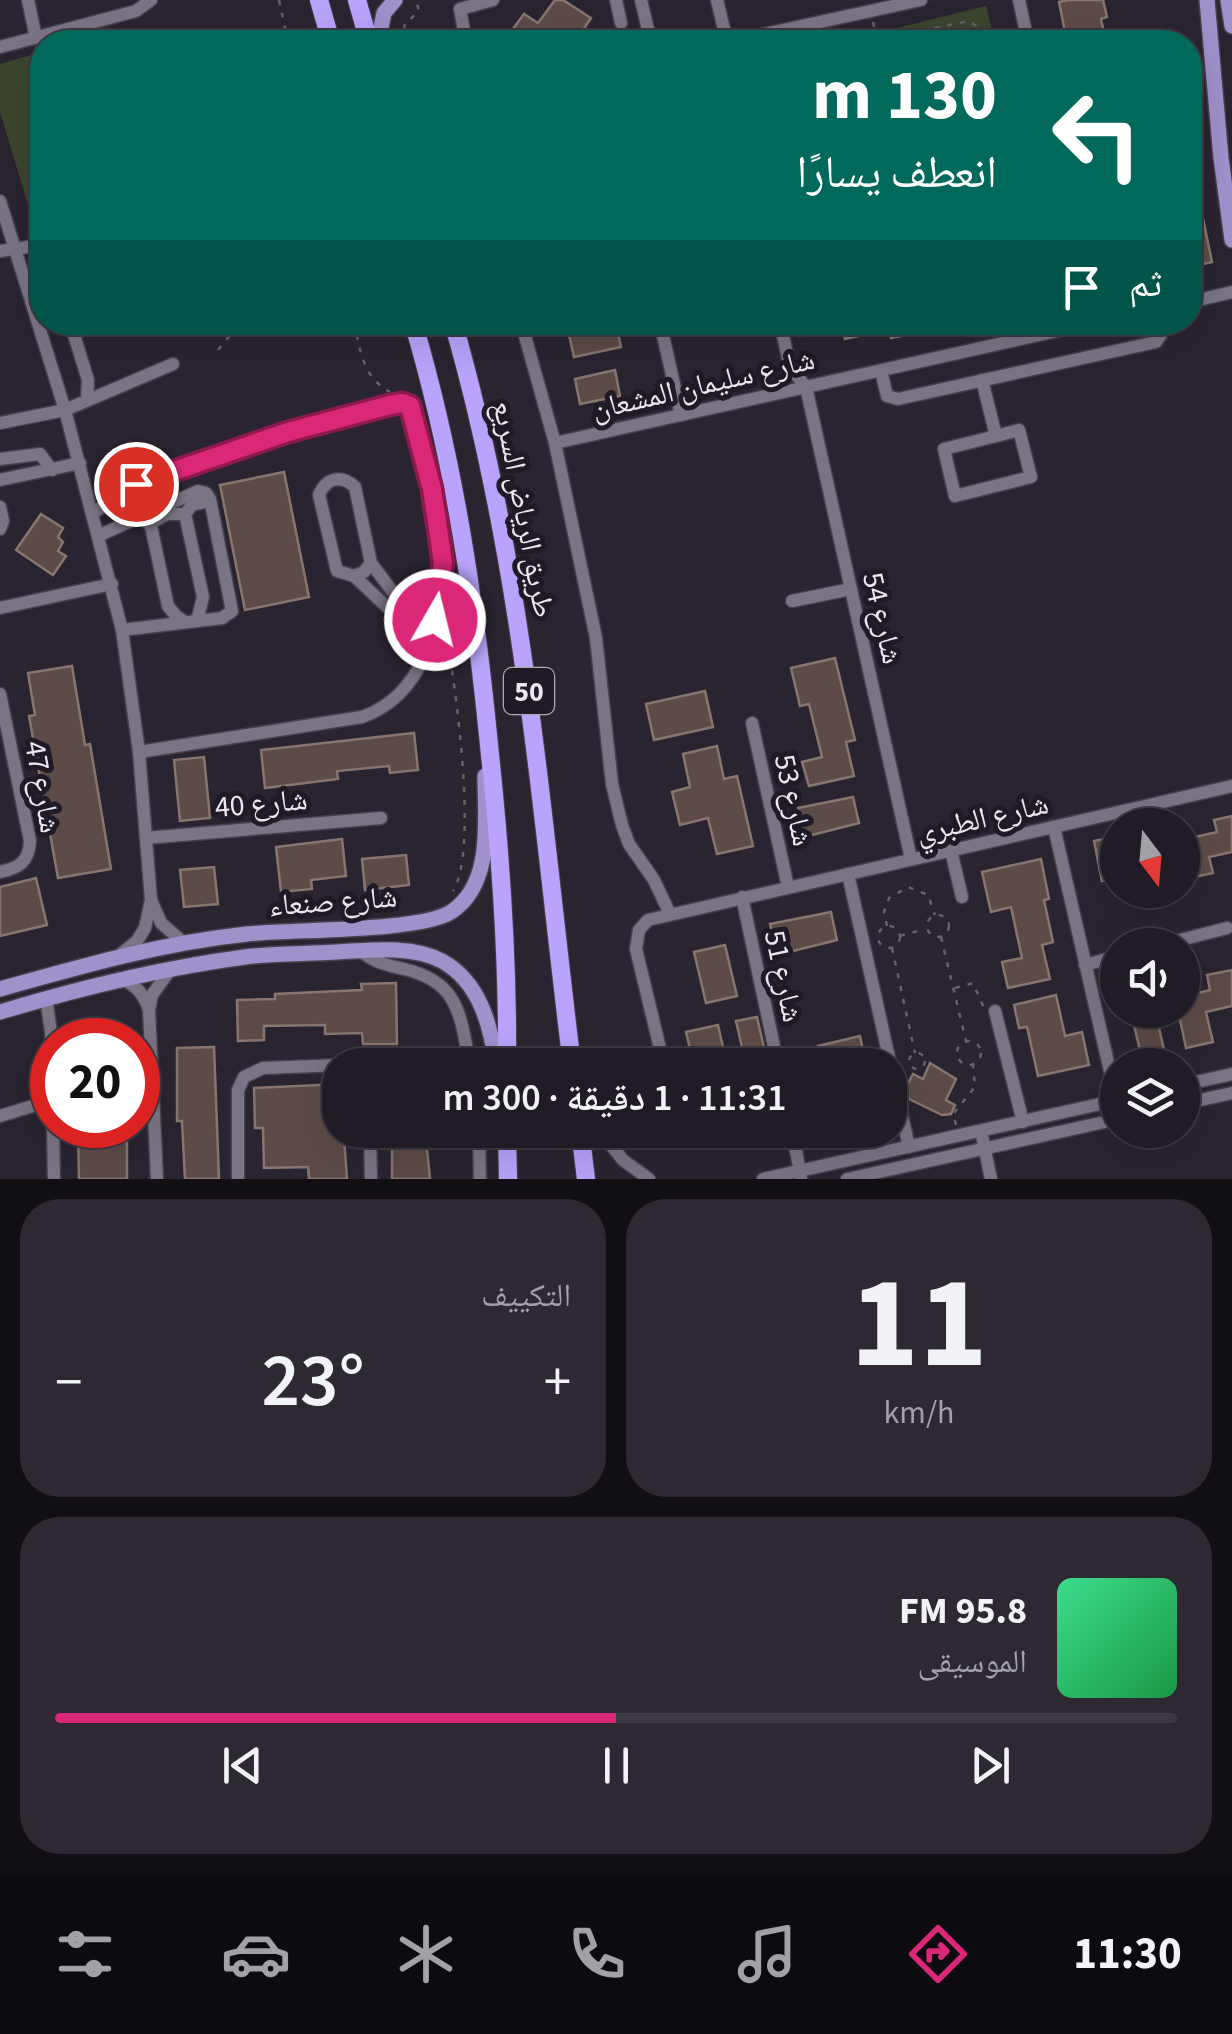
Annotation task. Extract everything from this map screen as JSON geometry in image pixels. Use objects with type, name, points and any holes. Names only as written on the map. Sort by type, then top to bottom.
[{"type":"highway","points":[[319,0],[328,30]]},
{"type":"highway","points":[[357,0],[366,30]]},
{"type":"highway","name":"50","points":[[416,335],[452,483],[473,601],[499,842],[506,1048]]},
{"type":"highway","name":"طريق الرياض السريع","points":[[457,335],[505,535],[538,759],[570,1048]]},
{"type":"highway","points":[[507,1148],[508,1179]]},
{"type":"highway","points":[[582,1148],[586,1179]]},
{"type":"main road","points":[[380,30],[384,12],[395,0]]},
{"type":"main road","points":[[1207,0],[1232,240]]},
{"type":"main road","points":[[1228,0],[1232,26]]},
{"type":"main road","name":"شارع صنعاء","points":[[0,989],[121,954],[184,943],[248,934],[412,924],[452,911],[475,882],[485,838],[485,699]]},
{"type":"main road","points":[[356,926],[361,935],[361,951]]},
{"type":"main road","name":"شارع صنعاء","points":[[0,1012],[123,979],[248,956],[414,952],[442,961],[465,980],[490,1024],[494,1048]]},
{"type":"street","points":[[28,0],[34,30]]},
{"type":"street","points":[[66,30],[136,11],[151,0]]},
{"type":"street","points":[[464,30],[460,9],[493,0]]},
{"type":"street","points":[[616,0],[621,23]]},
{"type":"street","points":[[640,0],[648,30]]},
{"type":"street","points":[[717,0],[724,30]]},
{"type":"street","points":[[782,30],[922,0]]},
{"type":"street","points":[[1019,0],[1025,30]]},
{"type":"street","points":[[0,48],[30,40]]},
{"type":"street","points":[[0,201],[7,249],[30,313]]},
{"type":"street","points":[[1202,299],[1232,292]]},
{"type":"street","points":[[38,335],[65,410],[100,534],[122,630],[139,752],[151,900],[142,935],[121,954]]},
{"type":"street","points":[[74,335],[88,380],[87,400]]},
{"type":"street","points":[[525,335],[555,443],[596,638],[612,784],[622,826],[670,914],[642,925],[636,942],[660,1048]]},
{"type":"street","points":[[663,335],[682,415]]},
{"type":"street","name":"شارع 54","points":[[783,335],[790,367],[806,387],[911,860]]},
{"type":"street","name":"شارع سليمان المشعان","points":[[555,443],[1037,335]]},
{"type":"street","points":[[881,370],[887,396],[892,399],[1156,342],[1161,335]]},
{"type":"street","points":[[0,422],[65,410],[173,364]]},
{"type":"street","points":[[88,380],[112,389]]},
{"type":"street","points":[[982,380],[996,436]]},
{"type":"street","points":[[94,513],[136,484],[288,432],[402,403],[414,412],[438,518],[443,562],[440,623],[413,678],[376,712],[139,752]]},
{"type":"street","points":[[1019,430],[1030,477],[955,496],[944,449],[996,436],[1019,430]]},
{"type":"street","points":[[0,459],[40,454],[52,470]]},
{"type":"street","points":[[0,480],[80,464]]},
{"type":"street","points":[[399,607],[371,563],[355,487],[342,478],[332,480],[319,495],[337,571],[354,576],[388,607],[399,607],[440,623]]},
{"type":"street","points":[[122,630],[226,617],[234,608],[208,495],[200,491],[145,519]]},
{"type":"street","points":[[192,622],[204,597],[186,514],[192,505],[210,501]]},
{"type":"street","points":[[0,507],[0,529]]},
{"type":"street","points":[[100,534],[145,519],[186,514]]},
{"type":"street","points":[[145,519],[168,606],[176,616],[192,622]]},
{"type":"street","points":[[354,576],[371,563]]},
{"type":"street","points":[[0,608],[112,584]]},
{"type":"street","points":[[792,601],[850,588]]},
{"type":"street","name":"شارع 47","points":[[0,694],[30,841],[24,862],[18,868],[0,872]]},
{"type":"street","name":"شارع 53","points":[[752,724],[788,887]]},
{"type":"street","name":"شارع الطبري","points":[[670,914],[1232,786]]},
{"type":"street","name":"شارع 40","points":[[146,838],[380,818]]},
{"type":"street","points":[[1054,828],[1104,1048]]},
{"type":"street","points":[[951,851],[962,897]]},
{"type":"street","points":[[848,874],[909,1147]]},
{"type":"street","name":"شارع 51","points":[[742,897],[774,1048]]},
{"type":"street","points":[[151,900],[161,924],[184,943]]},
{"type":"street","points":[[1200,935],[1227,928]]},
{"type":"street","points":[[361,951],[374,962],[440,983],[458,1010],[466,1048]]},
{"type":"street","points":[[1085,965],[1100,961]]},
{"type":"street","points":[[149,1010],[160,981],[170,970]]},
{"type":"street","points":[[123,979],[145,996],[149,1010],[157,1179]]},
{"type":"street","points":[[46,998],[50,1018]]},
{"type":"street","points":[[565,1010],[576,1048]]},
{"type":"street","points":[[995,1012],[1023,1122]]},
{"type":"street","points":[[238,1179],[238,1090],[244,1077],[263,1068],[322,1066]]},
{"type":"street","points":[[1200,1081],[1232,1074]]},
{"type":"street","points":[[1200,1100],[1232,1093]]},
{"type":"street","points":[[762,1179],[801,1175],[848,1160],[1100,1106]]},
{"type":"street","points":[[0,1116],[30,1107]]},
{"type":"street","points":[[848,1160],[850,1179],[1100,1123]]},
{"type":"street","points":[[981,1131],[991,1179]]},
{"type":"street","points":[[53,1148],[54,1179]]},
{"type":"street","points":[[370,1148],[371,1179]]},
{"type":"street","points":[[479,1148],[480,1179]]},
{"type":"street","points":[[613,1148],[649,1179]]},
{"type":"street","points":[[796,1148],[801,1175]]},
{"type":"path","points":[[279,0],[285,30]]},
{"type":"path","points":[[404,30],[419,11],[416,0]]},
{"type":"path","points":[[870,11],[875,30]]},
{"type":"path","points":[[929,30],[968,21],[983,30]]},
{"type":"path","points":[[218,350],[230,335]]},
{"type":"path","points":[[357,335],[366,370],[377,386],[402,403]]},
{"type":"path","points":[[440,623],[457,696],[466,848],[461,878],[453,892]]},
{"type":"path","points":[[887,926],[884,912],[889,898],[908,887],[928,895],[936,915]]},
{"type":"path","points":[[936,915],[950,924],[941,937],[927,929],[930,918],[936,915]]},
{"type":"path","points":[[892,948],[880,945],[882,928],[893,926],[900,936]]},
{"type":"path","points":[[916,1053],[892,948],[900,936],[927,929]]},
{"type":"path","points":[[941,937],[966,1041]]},
{"type":"path","points":[[954,988],[973,983],[986,1010],[995,1012]]},
{"type":"path","points":[[878,1008],[904,1001]]},
{"type":"path","points":[[958,1136],[953,1114],[974,1087],[973,1065],[982,1054],[974,1041],[966,1041],[960,1045],[959,1060],[973,1065]]},
{"type":"green space","points":[[986,6],[992,30],[889,30]]},
{"type":"green space","points":[[30,55],[30,211],[0,112],[0,64]]},
{"type":"building","points":[[555,0],[563,0],[591,18],[583,30],[512,30],[524,14],[538,23]]},
{"type":"building","points":[[1103,0],[1107,17],[1101,19],[1103,30],[1065,30],[1059,2]]},
{"type":"building","points":[[1202,214],[1212,262],[1202,264]]},
{"type":"building","points":[[569,335],[618,335],[621,347],[574,357]]},
{"type":"building","points":[[615,370],[620,396],[580,404],[575,379]]},
{"type":"building","points":[[284,472],[309,597],[245,610],[220,485]]},
{"type":"building","points":[[41,514],[63,528],[58,551],[66,556],[53,575],[16,550]]},
{"type":"building","points":[[835,658],[855,740],[846,742],[854,776],[809,786],[802,762],[822,757],[809,704],[800,706],[791,668]]},
{"type":"building","points":[[72,666],[111,869],[58,878],[29,716],[35,715],[28,673]]},
{"type":"building","points":[[705,691],[713,727],[654,740],[646,704]]},
{"type":"building","points":[[414,733],[418,770],[390,773],[389,766],[337,771],[338,779],[265,788],[261,750]]},
{"type":"building","points":[[717,746],[724,779],[737,776],[753,846],[717,854],[708,818],[680,825],[672,792],[690,787],[683,754]]},
{"type":"building","points":[[204,757],[210,818],[180,821],[174,760]]},
{"type":"building","points":[[853,797],[859,823],[804,837],[798,808]]},
{"type":"building","points":[[1232,816],[1232,852],[1209,857],[1213,873],[1200,876],[1200,836],[1217,832],[1214,820]]},
{"type":"building","points":[[342,839],[346,876],[311,880],[312,889],[281,892],[276,847]]},
{"type":"building","points":[[1100,840],[1100,871],[1094,841]]},
{"type":"building","points":[[406,855],[409,885],[365,890],[362,859]]},
{"type":"building","points":[[1041,859],[1053,942],[1042,945],[1050,979],[1008,988],[1002,962],[1022,958],[1011,907],[991,912],[982,872]]},
{"type":"building","points":[[214,867],[218,904],[184,907],[180,870]]},
{"type":"building","points":[[36,878],[47,925],[0,936],[0,887]]},
{"type":"building","points":[[831,912],[837,940],[777,955],[770,924]]},
{"type":"building","points":[[725,945],[737,996],[706,1003],[694,952]]},
{"type":"building","points":[[1232,970],[1232,1006],[1206,1012],[1213,1042],[1186,1048],[1182,1028],[1200,1028],[1200,992],[1210,990],[1207,975]]},
{"type":"building","points":[[396,983],[397,1044],[363,1044],[362,1033],[325,1034],[325,1025],[264,1026],[264,1040],[238,1041],[237,1000],[362,990],[361,984]]},
{"type":"building","points":[[1056,995],[1065,1036],[1082,1032],[1089,1065],[1038,1076],[1027,1027],[1019,1028],[1014,1005]]},
{"type":"building","points":[[757,1017],[764,1048],[742,1048],[736,1021]]},
{"type":"building","points":[[718,1025],[723,1048],[690,1048],[686,1032]]},
{"type":"building","points":[[1135,1028],[1159,1028],[1164,1048],[1139,1048]]},
{"type":"building","points":[[860,1036],[862,1048],[818,1048]]},
{"type":"building","points":[[214,1047],[219,1179],[185,1179],[182,1121],[177,1121],[177,1048]]},
{"type":"building","points":[[930,1063],[956,1079],[946,1100],[955,1105],[951,1114],[942,1115],[909,1099],[907,1085],[913,1074],[923,1079]]},
{"type":"building","points":[[322,1085],[322,1148],[345,1148],[347,1179],[309,1179],[308,1167],[264,1168],[263,1128],[255,1128],[254,1088]]},
{"type":"building","points":[[78,1148],[127,1148],[127,1179],[79,1179]]},
{"type":"building","points":[[392,1148],[427,1148],[430,1179],[392,1179]]},
{"type":"route","points":[[136,484],[288,432],[390,405],[410,406],[438,518],[443,562],[435,620]]}]
